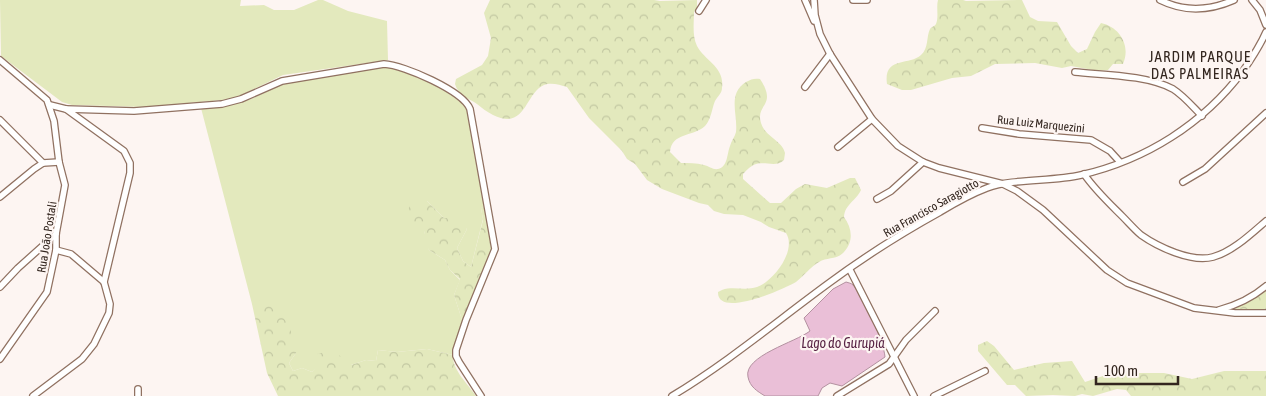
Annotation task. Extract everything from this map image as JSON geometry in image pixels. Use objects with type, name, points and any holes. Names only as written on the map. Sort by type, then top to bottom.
[{"type":"street","points":[[699,10],[706,0]]},
{"type":"street","points":[[804,0],[830,54],[872,119],[898,146],[923,162],[953,172],[1003,184],[1017,190],[1043,210],[1117,278],[1194,308],[1215,311],[1266,313]]},
{"type":"street","points":[[814,0],[815,15],[820,34]]},
{"type":"street","points":[[853,0],[867,0]]},
{"type":"street","points":[[1160,0],[1175,6],[1200,9],[1215,7],[1234,0]]},
{"type":"street","points":[[1252,0],[1260,10],[1266,25]]},
{"type":"street","points":[[1003,184],[1084,174],[1120,162],[1163,144],[1202,116],[1219,100],[1261,45],[1266,32]]},
{"type":"street","points":[[1261,45],[1266,52]]},
{"type":"street","points":[[805,87],[830,54]]},
{"type":"street","points":[[0,60],[47,100],[50,105],[66,109],[142,110],[222,104],[241,99],[282,81],[384,64],[400,67],[438,84],[465,100],[470,109],[495,250],[466,320],[456,350],[458,362],[481,396]]},
{"type":"street","points":[[1075,72],[1146,80],[1162,85],[1174,90],[1202,116]]},
{"type":"street","name":"Rua João Postali","points":[[0,359],[48,292],[65,185],[59,162],[50,105]]},
{"type":"street","points":[[33,396],[82,359],[94,344],[109,313],[110,304],[104,282],[130,173],[130,163],[124,151],[66,109]]},
{"type":"street","points":[[1183,182],[1204,169],[1266,113]]},
{"type":"street","points":[[838,146],[872,119]]},
{"type":"street","points":[[0,120],[43,163]]},
{"type":"street","name":"Rua Luiz Marquezini","points":[[982,128],[1019,134],[1091,140],[1110,151],[1120,162]]},
{"type":"street","points":[[0,197],[43,163],[59,162]]},
{"type":"street","points":[[877,199],[891,191],[923,162]]},
{"type":"street","points":[[1084,174],[1094,188],[1139,233],[1149,241],[1178,254],[1205,259],[1214,257],[1238,243],[1266,221]]},
{"type":"street","name":"Rua Francisco Saragiotto","points":[[672,396],[885,245],[963,199],[988,187],[1003,184]]},
{"type":"street","points":[[0,287],[56,234]]},
{"type":"street","points":[[56,250],[62,250],[71,254],[104,282]]},
{"type":"street","points":[[850,270],[914,396]]},
{"type":"street","points":[[1215,311],[1247,300],[1266,286]]},
{"type":"street","points":[[837,396],[889,364],[906,340],[935,311]]},
{"type":"street","points":[[934,396],[985,371]]},
{"type":"green space","points":[[0,0],[241,0],[240,6],[264,5],[274,10],[294,10],[318,0],[323,0],[348,11],[387,21],[388,60],[283,75],[235,98],[222,100],[145,107],[72,105],[62,102],[1,56]]},
{"type":"green space","points":[[490,0],[697,0],[697,8],[694,12],[695,42],[700,51],[718,69],[722,81],[722,90],[715,101],[705,126],[679,138],[675,141],[670,152],[681,163],[701,164],[716,169],[724,166],[736,132],[735,98],[737,92],[746,82],[760,79],[767,95],[767,100],[761,112],[761,123],[766,132],[781,145],[785,153],[784,160],[777,164],[756,164],[743,174],[743,179],[770,203],[781,203],[796,189],[805,184],[827,188],[850,178],[855,178],[861,190],[848,206],[844,217],[851,235],[847,248],[841,255],[819,262],[796,282],[779,290],[739,303],[728,303],[721,300],[718,292],[722,290],[757,287],[764,284],[777,272],[786,256],[788,248],[789,240],[786,233],[743,215],[724,214],[714,211],[708,205],[662,189],[647,180],[635,164],[627,159],[622,151],[589,118],[567,87],[553,84],[544,85],[533,95],[519,115],[504,119],[493,115],[464,96],[456,88],[456,79],[482,65],[488,56],[491,38],[484,13]]},
{"type":"green space","points":[[938,0],[1022,0],[1030,17],[1038,21],[1057,22],[1071,46],[1078,53],[1087,49],[1101,23],[1108,25],[1118,33],[1125,44],[1126,51],[1123,64],[1113,64],[1108,70],[1098,71],[1071,66],[1062,68],[1035,63],[995,64],[971,76],[952,78],[911,90],[902,90],[887,84],[887,75],[893,65],[916,58],[924,52],[930,29],[937,21]]},
{"type":"green space","points":[[384,66],[431,83],[454,97],[468,111],[485,207],[481,208],[483,219],[471,267],[463,261],[457,248],[467,229],[444,218],[427,201],[424,230],[429,250],[445,260],[450,270],[460,280],[454,295],[463,323],[453,355],[427,349],[397,352],[378,350],[376,361],[366,360],[351,365],[316,368],[312,372],[302,368],[293,371],[289,363],[296,353],[252,304],[201,108],[245,101],[291,82]]},
{"type":"green space","points":[[427,201],[444,218],[456,218],[467,229],[457,248],[463,261],[471,267],[483,220],[481,208],[485,207],[493,248],[463,323],[454,295],[460,279],[450,270],[445,260],[429,250],[423,240],[424,231],[415,228],[408,212],[411,202]]},
{"type":"green space","points":[[1266,289],[1266,310],[1233,310],[1251,300]]},
{"type":"green space","points":[[258,300],[282,312],[285,320],[291,324],[291,333],[299,340],[296,353],[289,363],[293,371],[302,368],[312,372],[316,367],[317,354],[333,350],[351,365],[366,360],[376,361],[378,350],[397,352],[427,349],[453,355],[453,361],[461,377],[476,396],[278,396],[267,373],[252,304]]},
{"type":"green space","points":[[987,341],[994,346],[1014,370],[1044,363],[1072,361],[1085,382],[1121,370],[1135,373],[1164,373],[1192,379],[1224,371],[1266,371],[1266,396],[1131,396],[1126,390],[1117,389],[1093,396],[1082,394],[1075,396],[1026,396],[1015,385],[1007,385],[978,351],[978,345]]},
{"type":"water","name":"Lago do Gurupiá","points":[[846,282],[853,285],[867,309],[881,341],[885,357],[842,386],[830,383],[822,388],[818,396],[765,396],[752,386],[748,377],[749,369],[754,362],[772,350],[810,331],[804,318],[833,289]]},
{"type":"district","name":"JARDIM PARQUE DAS PALMEIRAS","points":[[1200,64]]}]
